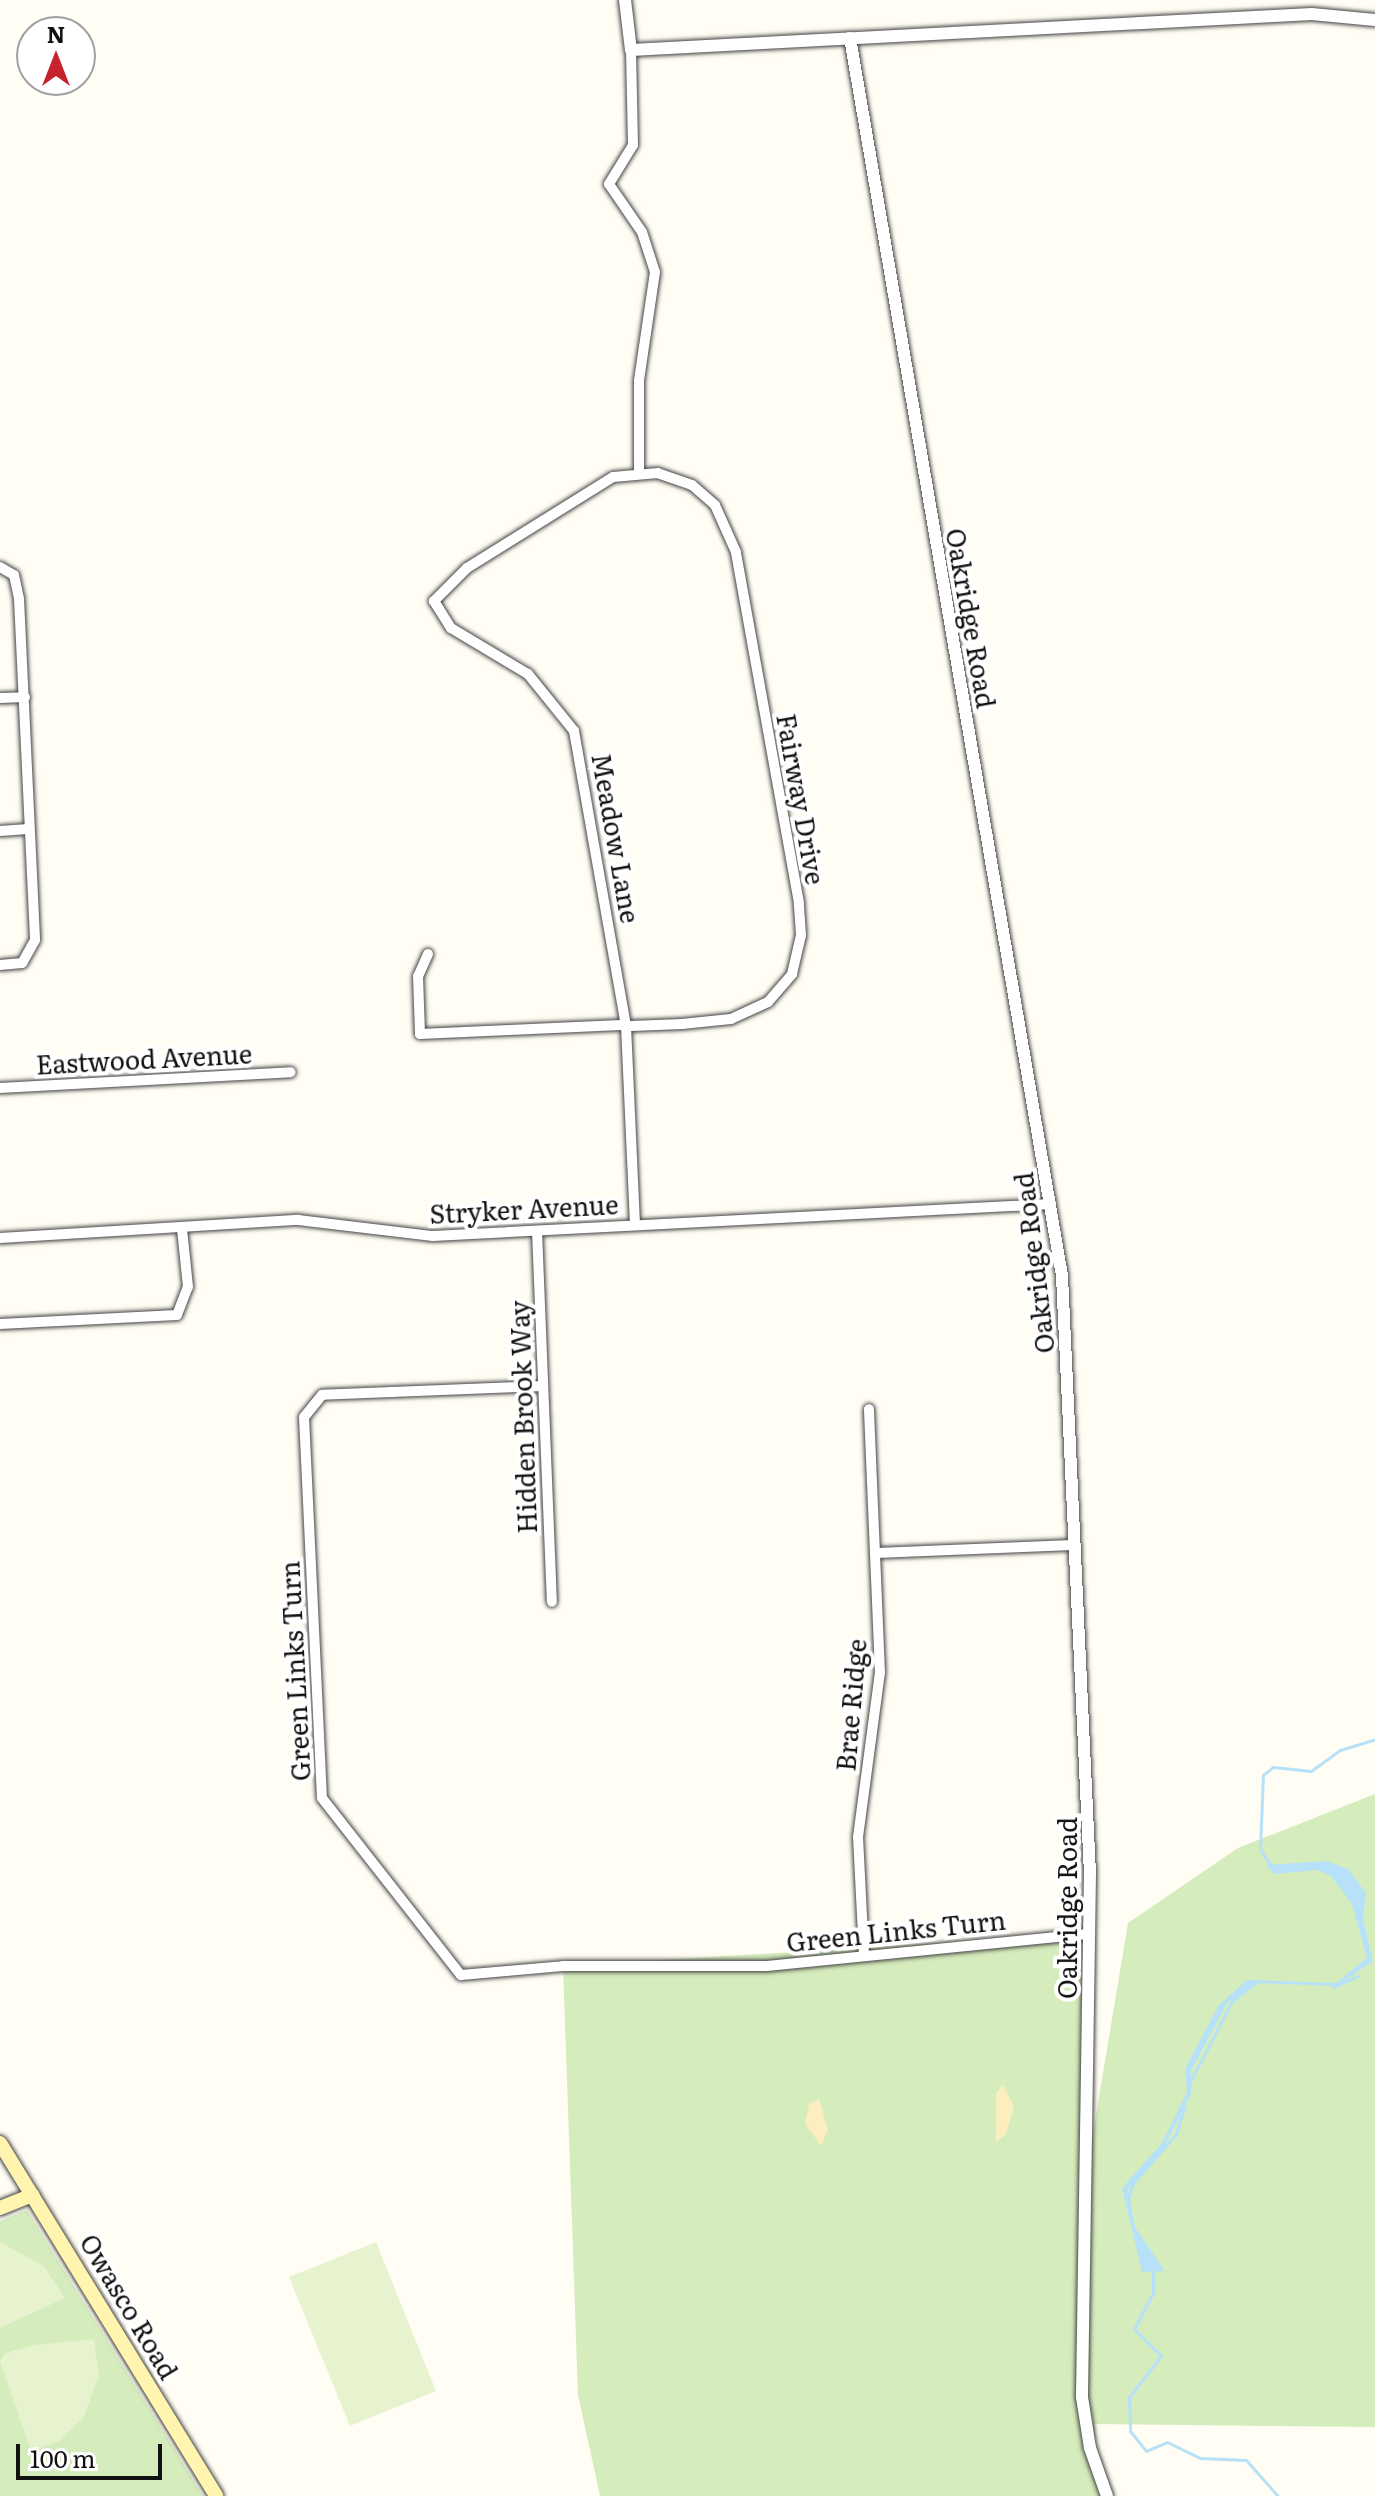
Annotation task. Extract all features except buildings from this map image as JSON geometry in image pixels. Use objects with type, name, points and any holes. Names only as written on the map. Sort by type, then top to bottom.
[{"type":"main road","name":"Owasco Road","points":[[0,2143],[216,2496]]},
{"type":"main road","points":[[0,2208],[32,2195]]},
{"type":"street","points":[[625,0],[631,50],[633,145],[609,189],[642,232],[655,272],[639,381],[639,472]]},
{"type":"street","points":[[631,50],[1312,14],[1375,20]]},
{"type":"street","name":"Oakridge Road","points":[[850,38],[1051,1204],[1063,1292],[1089,1934],[1082,2397],[1090,2448],[1107,2496]]},
{"type":"street","name":"Fairway Drive","points":[[428,954],[418,976],[420,1034],[705,1023],[758,1009],[788,981],[801,935],[727,524],[692,485],[639,472],[596,484],[490,553]]},
{"type":"street","name":"Meadow Lane","points":[[490,553],[437,593],[435,611],[528,674],[574,731],[626,1026],[635,1225]]},
{"type":"street","points":[[0,965],[22,963],[34,947],[18,587],[1,567]]},
{"type":"street","points":[[0,698],[25,697]]},
{"type":"street","points":[[0,831],[28,829]]},
{"type":"street","name":"Eastwood Avenue","points":[[0,1088],[291,1072]]},
{"type":"street","name":"Stryker Avenue","points":[[0,1238],[298,1220],[411,1236],[1051,1204]]},
{"type":"street","points":[[0,1324],[177,1315],[187,1300],[182,1229]]},
{"type":"street","name":"Hidden Brook Way","points":[[537,1231],[552,1602]]},
{"type":"street","name":"Green Links Turn","points":[[543,1386],[322,1395],[312,1402],[304,1417],[322,1798],[333,1818],[461,1975],[563,1966],[767,1966],[1089,1934]]},
{"type":"street","name":"Brae Ridge","points":[[864,1955],[858,1837],[880,1673],[869,1409]]},
{"type":"street","points":[[875,1553],[1074,1545]]},
{"type":"green space","points":[[1375,1794],[1375,2427],[1095,2424],[1095,2464],[1106,2496],[600,2496],[578,2395],[563,1966],[1089,1934],[1092,2139],[1128,1923],[1238,1848]]},
{"type":"green space","points":[[27,2210],[203,2496],[0,2496],[0,2221]]},
{"type":"green space","points":[[0,2242],[44,2266],[65,2298],[0,2328]]},
{"type":"green space","points":[[376,2242],[436,2391],[350,2426],[289,2277]]},
{"type":"green space","points":[[94,2339],[99,2375],[84,2417],[59,2441],[31,2451],[0,2361],[5,2353],[35,2345]]},
{"type":"sand","points":[[1003,2085],[1014,2106],[1006,2134],[996,2142],[996,2093]]},
{"type":"sand","points":[[819,2099],[828,2130],[821,2146],[805,2123],[809,2104]]},
{"type":"water","points":[[1326,1861],[1348,1869],[1366,1893],[1363,1919],[1373,1961],[1337,1986],[1255,1983],[1227,2003],[1191,2071],[1191,2094],[1164,2147],[1128,2189],[1135,2227],[1165,2271],[1142,2272],[1122,2188],[1162,2143],[1187,2092],[1185,2069],[1219,2005],[1247,1980],[1336,1983],[1367,1958],[1352,1904],[1331,1876],[1317,1870],[1275,1874],[1266,1865]]},
{"type":"waterway","points":[[1271,1866],[1260,1849],[1263,1775],[1273,1767],[1311,1771],[1340,1750],[1375,1739]]},
{"type":"waterway","points":[[1333,1987],[1358,1976]]},
{"type":"waterway","points":[[1190,2082],[1232,2001],[1258,1981]]},
{"type":"waterway","points":[[1127,2202],[1133,2183],[1176,2134],[1185,2105]]},
{"type":"waterway","points":[[1153,2272],[1153,2293],[1134,2329],[1161,2356],[1129,2397],[1130,2431],[1146,2451],[1167,2442],[1200,2458],[1246,2460],[1278,2496]]}]
